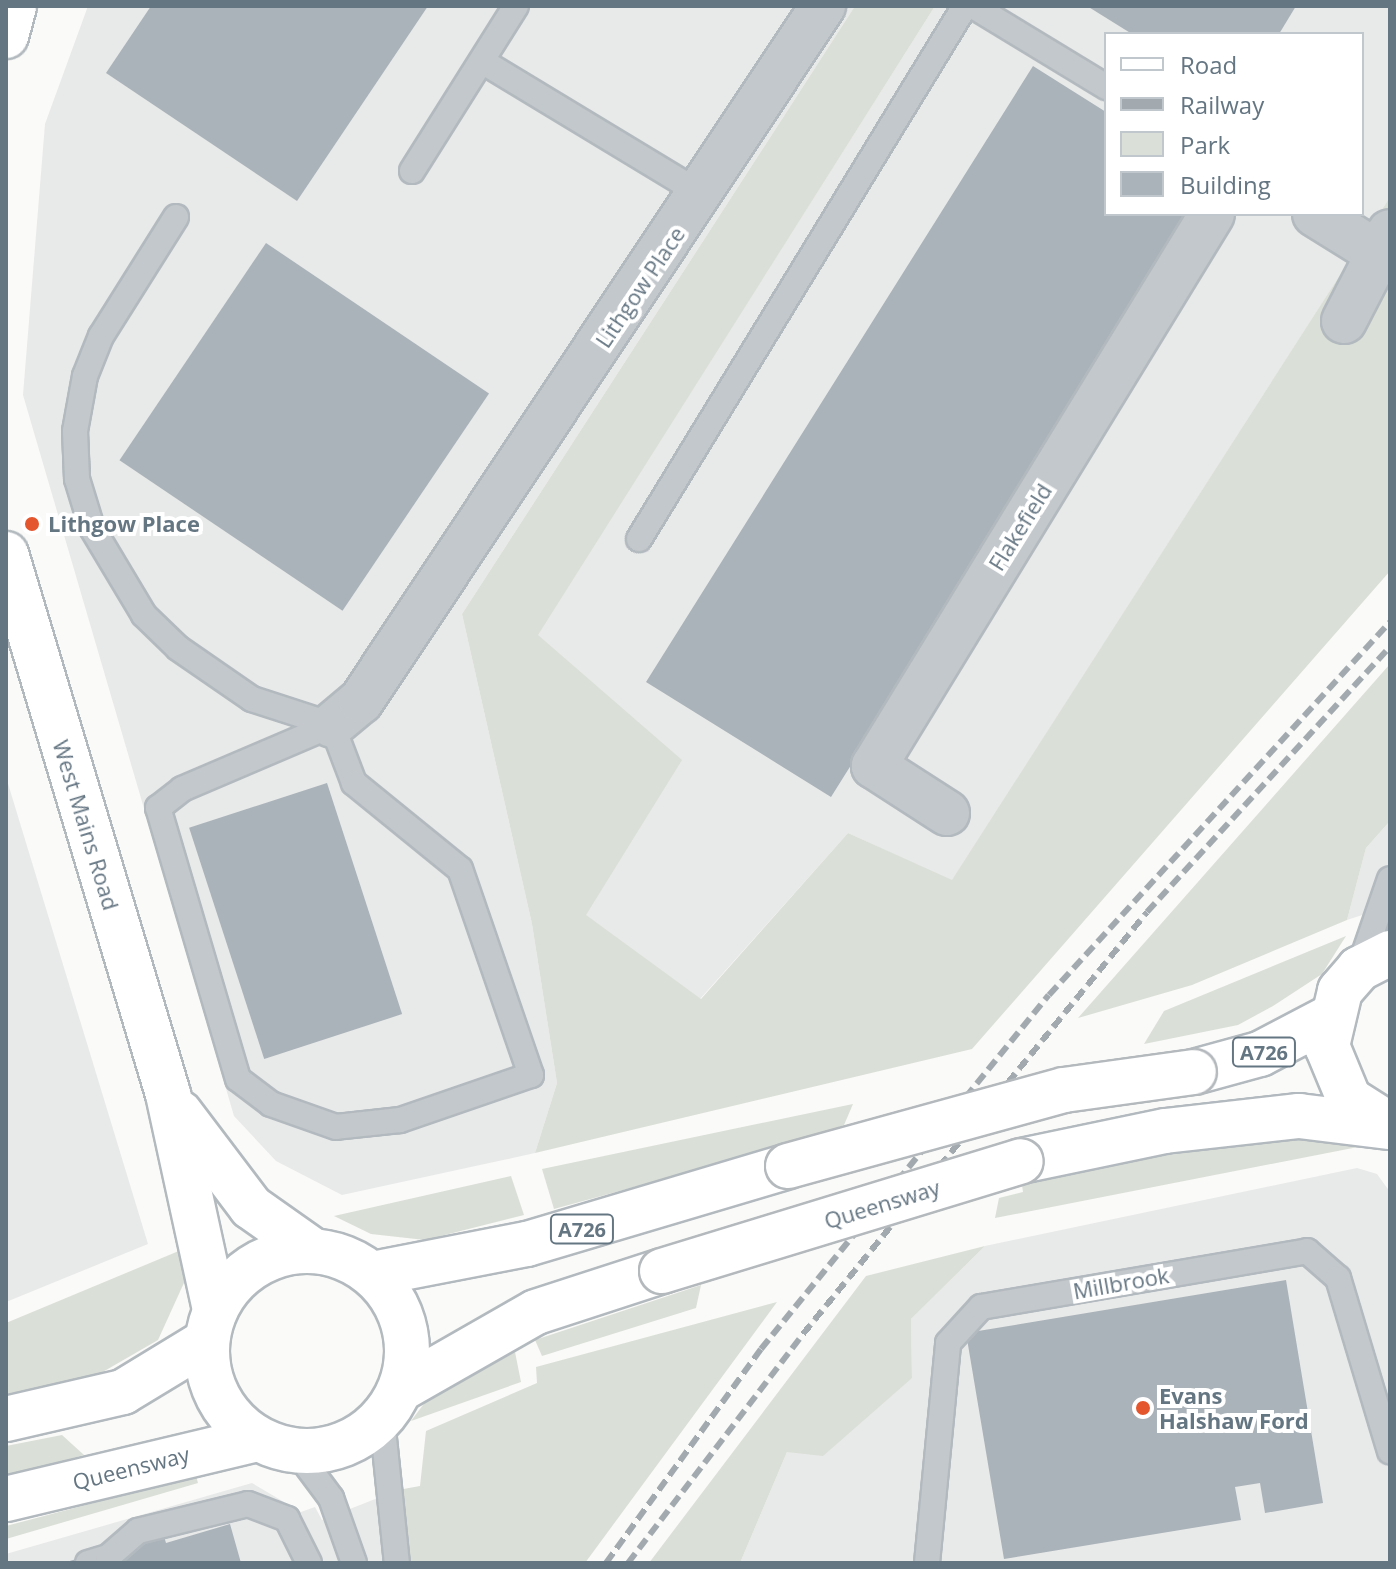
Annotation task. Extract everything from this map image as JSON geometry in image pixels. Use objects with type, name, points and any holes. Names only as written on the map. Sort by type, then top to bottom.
[{"type":"main road","points":[[6,36],[14,6]]},
{"type":"main road","name":"West Mains Road","points":[[6,554],[18,644],[168,1094],[211,1325]]},
{"type":"main road","points":[[1329,1018],[1375,961]]},
{"type":"main road","name":"A726","points":[[372,1274],[527,1244],[788,1166],[1052,1093],[1194,1072],[1260,1054],[1329,1018],[1333,1074],[1349,1099],[1390,1126]]},
{"type":"main road","name":"West Mains Road","points":[[168,1094],[251,1207],[312,1250]]},
{"type":"main road","name":"Queensway","points":[[391,1404],[526,1316],[1021,1161],[1165,1131],[1299,1116],[1390,1126]]},
{"type":"main road","points":[[6,1419],[123,1392],[211,1325],[255,1265],[312,1250],[372,1274],[395,1301],[407,1336],[391,1404]]},
{"type":"main road","points":[[211,1325],[218,1398],[276,1445]]},
{"type":"main road","name":"A726","points":[[276,1445],[334,1449],[391,1404]]},
{"type":"main road","name":"Queensway","points":[[6,1499],[276,1445]]},
{"type":"street","name":"Lithgow Place","points":[[332,725],[361,701],[703,195],[823,6]]},
{"type":"street","name":"Flakefield","points":[[947,813],[874,766],[1211,216]]},
{"type":"street","points":[[1320,216],[1383,242],[1344,321]]},
{"type":"lane","points":[[412,171],[485,63],[516,6]]},
{"type":"lane","points":[[639,539],[965,6]]},
{"type":"lane","points":[[973,6],[1104,86]]},
{"type":"lane","points":[[485,63],[703,195]]},
{"type":"lane","points":[[176,217],[101,336],[85,376],[77,467],[92,528],[144,615],[178,648],[252,699],[332,725]]},
{"type":"lane","points":[[332,725],[354,783],[460,869],[531,1075],[400,1120],[336,1127],[271,1104],[238,1079],[158,808],[182,789],[332,725]]},
{"type":"lane","points":[[1375,961],[1390,879]]},
{"type":"lane","name":"Millbrook","points":[[927,1563],[948,1343],[981,1307],[1307,1251],[1338,1278],[1390,1451]]},
{"type":"lane","points":[[391,1404],[397,1563]]},
{"type":"lane","points":[[276,1445],[331,1498],[354,1563]]},
{"type":"lane","points":[[88,1563],[108,1557],[138,1531],[248,1504],[287,1519],[309,1563]]},
{"type":"shaded area","points":[[88,6],[855,6],[462,614],[532,924],[557,1083],[535,1153],[342,1195],[276,1161],[234,1116],[23,395],[45,124]]},
{"type":"shaded area","points":[[935,6],[1390,6],[1390,197],[952,881],[848,833],[700,999],[586,916],[537,635]]},
{"type":"shaded area","points":[[6,777],[148,1244],[6,1302]]},
{"type":"shaded area","points":[[1390,821],[1390,906],[1347,920],[1366,848]]},
{"type":"shaded area","points":[[1357,1168],[1377,1174],[1390,1192],[1390,1563],[740,1563],[787,1452],[912,1378],[911,1319],[985,1246]]},
{"type":"shaded area","points":[[252,1483],[301,1512],[315,1507],[322,1520],[398,1490],[411,1563],[6,1563],[6,1554]]},
{"type":"green space","points":[[855,6],[935,6],[538,635],[682,760],[586,915],[701,999],[848,833],[952,880],[1390,197],[1390,571],[972,1049],[535,1153],[557,1083],[532,924],[462,614]]},
{"type":"green space","points":[[1390,664],[1390,821],[1366,848],[1347,920],[1192,985],[1078,1018]]},
{"type":"green space","points":[[1346,936],[1322,974],[1238,1025],[1144,1044],[1164,1011]]},
{"type":"green space","points":[[853,1104],[844,1125],[801,1141],[554,1209],[542,1169]]},
{"type":"green space","points":[[1325,1135],[1358,1147],[995,1218],[999,1198],[1023,1192],[1022,1185],[1129,1160]]},
{"type":"green space","points":[[511,1176],[524,1215],[425,1240],[371,1234],[334,1216]]},
{"type":"green space","points":[[985,1246],[911,1319],[912,1378],[823,1456],[787,1452],[740,1563],[649,1563],[866,1276]]},
{"type":"green space","points":[[186,1248],[188,1274],[158,1340],[94,1377],[6,1394],[6,1323]]},
{"type":"green space","points":[[701,1285],[696,1308],[542,1356],[535,1340]]},
{"type":"green space","points":[[777,1302],[585,1563],[411,1563],[398,1490],[420,1486],[426,1431],[537,1383],[536,1367]]},
{"type":"green space","points":[[515,1352],[521,1382],[411,1421],[426,1401]]},
{"type":"green space","points":[[62,1435],[84,1455],[6,1477],[6,1446]]},
{"type":"green space","points":[[196,1476],[198,1483],[6,1539],[6,1526]]},
{"type":"building","points":[[151,6],[428,6],[297,201],[106,73]]},
{"type":"building","points":[[1087,6],[1296,6],[1280,32],[1129,32]]},
{"type":"building","points":[[1033,66],[1104,111],[1104,216],[1196,216],[831,797],[646,682]]},
{"type":"building","points":[[266,243],[489,393],[343,611],[119,460]]},
{"type":"building","points":[[327,783],[402,1014],[264,1059],[189,828]]},
{"type":"building","name":"Evans Halshaw Ford","points":[[1286,1280],[1323,1503],[1265,1513],[1260,1483],[1235,1487],[1241,1520],[1004,1559],[966,1333]]},
{"type":"building","points":[[230,1524],[241,1563],[63,1563],[163,1533],[166,1543]]},
{"type":"railway","points":[[606,1563],[761,1349],[1049,995],[1390,622]]},
{"type":"railway","points":[[628,1563],[803,1334],[1147,912],[1390,647]]},
{"type":"place","name":"Lithgow Place","points":[[32,524]]},
{"type":"place","name":"Evans Halshaw Ford","points":[[1143,1408]]}]
